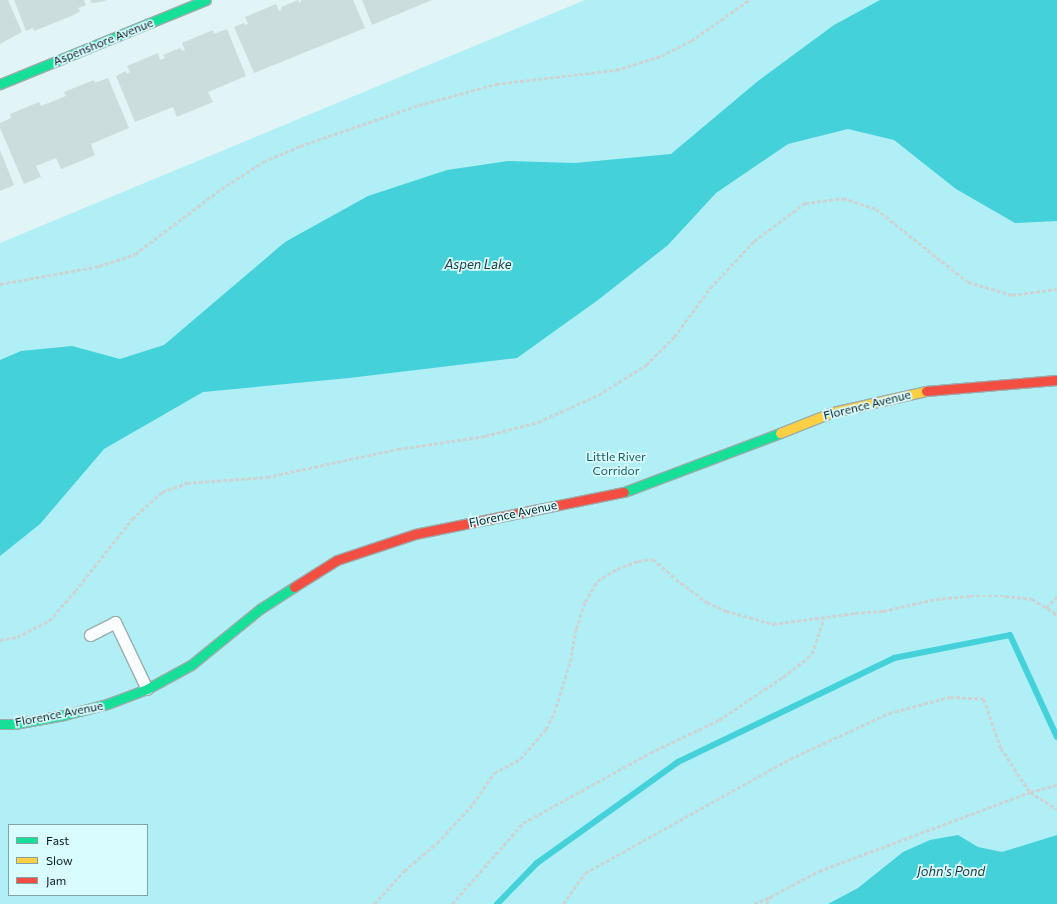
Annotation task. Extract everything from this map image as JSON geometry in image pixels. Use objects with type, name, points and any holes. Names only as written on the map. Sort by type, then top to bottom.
[{"type":"street","name":"Aspenshore Avenue","points":[[0,84],[206,0]]},
{"type":"street","name":"Florence Avenue","points":[[0,724],[14,724],[64,716],[107,704],[147,689],[191,665],[260,609],[337,560],[415,534],[632,490],[833,412],[928,390],[1057,380]]},
{"type":"lane","points":[[90,635],[115,622],[147,689]]},
{"type":"path","points":[[0,284],[99,266],[135,254],[221,189],[263,162],[300,146],[419,105],[496,84],[616,70],[646,61],[661,56],[691,41],[749,0]]},
{"type":"path","points":[[0,640],[16,637],[49,621],[76,591],[132,519],[162,492],[187,483],[268,477],[398,449],[485,436],[538,422],[598,395],[646,365],[674,338],[710,288],[754,241],[805,203],[843,198],[876,209],[968,282],[1012,295],[1057,289]]},
{"type":"path","points":[[374,904],[404,871],[437,843],[473,804],[494,773],[520,759],[546,730],[554,713],[570,662],[576,629],[585,602],[597,581],[624,566],[638,561],[653,559],[676,579],[707,602],[726,611],[774,624],[883,611],[936,599],[970,596],[1006,596],[1032,599],[1054,612],[1057,617]]},
{"type":"path","points":[[1046,608],[1057,596]]},
{"type":"path","points":[[452,904],[523,823],[650,753],[719,720],[783,677],[812,654],[824,618]]},
{"type":"path","points":[[563,904],[585,873],[790,759],[889,713],[950,696],[984,699],[1001,748],[1030,792],[1057,809]]},
{"type":"path","points":[[754,904],[819,871],[1030,792],[1057,785]]},
{"type":"path","points":[[766,904],[770,896]]},
{"type":"green space","name":"Little River Corridor","points":[[585,0],[1057,0],[1057,904],[0,904],[0,243]]},
{"type":"water","name":"Aspen Lake","points":[[880,0],[1057,0],[1057,221],[1015,223],[956,189],[894,140],[848,129],[788,144],[716,193],[668,245],[598,300],[517,358],[349,378],[203,392],[104,449],[40,524],[0,556],[0,360],[21,351],[72,346],[120,359],[164,345],[285,242],[368,196],[447,170],[508,161],[575,163],[671,154],[758,81],[834,25]]},
{"type":"water","name":"John's Pond","points":[[958,835],[978,847],[1002,852],[1057,835],[1057,904],[828,904],[858,888],[903,852],[930,840]]},
{"type":"building","points":[[0,0],[8,0],[22,32],[0,44]]},
{"type":"building","points":[[14,0],[84,0],[86,5],[78,8],[80,11],[74,15],[34,31],[33,28],[26,31]]},
{"type":"building","points":[[90,0],[105,0],[106,1],[92,3]]},
{"type":"building","points":[[298,0],[299,3],[302,0],[353,0],[365,28],[254,73],[234,27],[244,23],[245,25],[248,24],[245,17],[276,4],[279,11],[282,10],[281,7]]},
{"type":"building","points":[[362,0],[432,0],[372,25]]},
{"type":"building","points":[[227,29],[246,76],[208,92],[213,102],[177,117],[173,107],[135,122],[116,76],[126,71],[127,74],[130,72],[127,66],[158,53],[160,60],[165,58],[163,55],[180,48],[182,51],[185,50],[182,43],[213,30],[214,34]]},
{"type":"building","points":[[108,78],[129,128],[91,144],[95,155],[79,162],[61,169],[56,158],[36,166],[41,177],[24,184],[0,128],[0,123],[11,118],[10,114],[39,102],[41,106],[66,96],[64,92],[94,80],[95,83]]},
{"type":"building","points":[[0,150],[14,185],[0,191]]},
{"type":"waterway","points":[[497,904],[537,863],[678,762],[894,658],[1010,635],[1057,737]]},
{"type":"traffic: fast","points":[[0,84],[206,0]]},
{"type":"traffic: fast","points":[[624,492],[780,433]]},
{"type":"traffic: fast","points":[[0,724],[14,724],[64,715],[107,704],[147,689],[191,665],[260,609],[294,587]]},
{"type":"traffic: slow","points":[[780,433],[833,412],[926,391]]},
{"type":"traffic: jam","points":[[926,391],[1057,380]]},
{"type":"traffic: jam","points":[[294,587],[337,560],[415,534],[624,492]]}]
